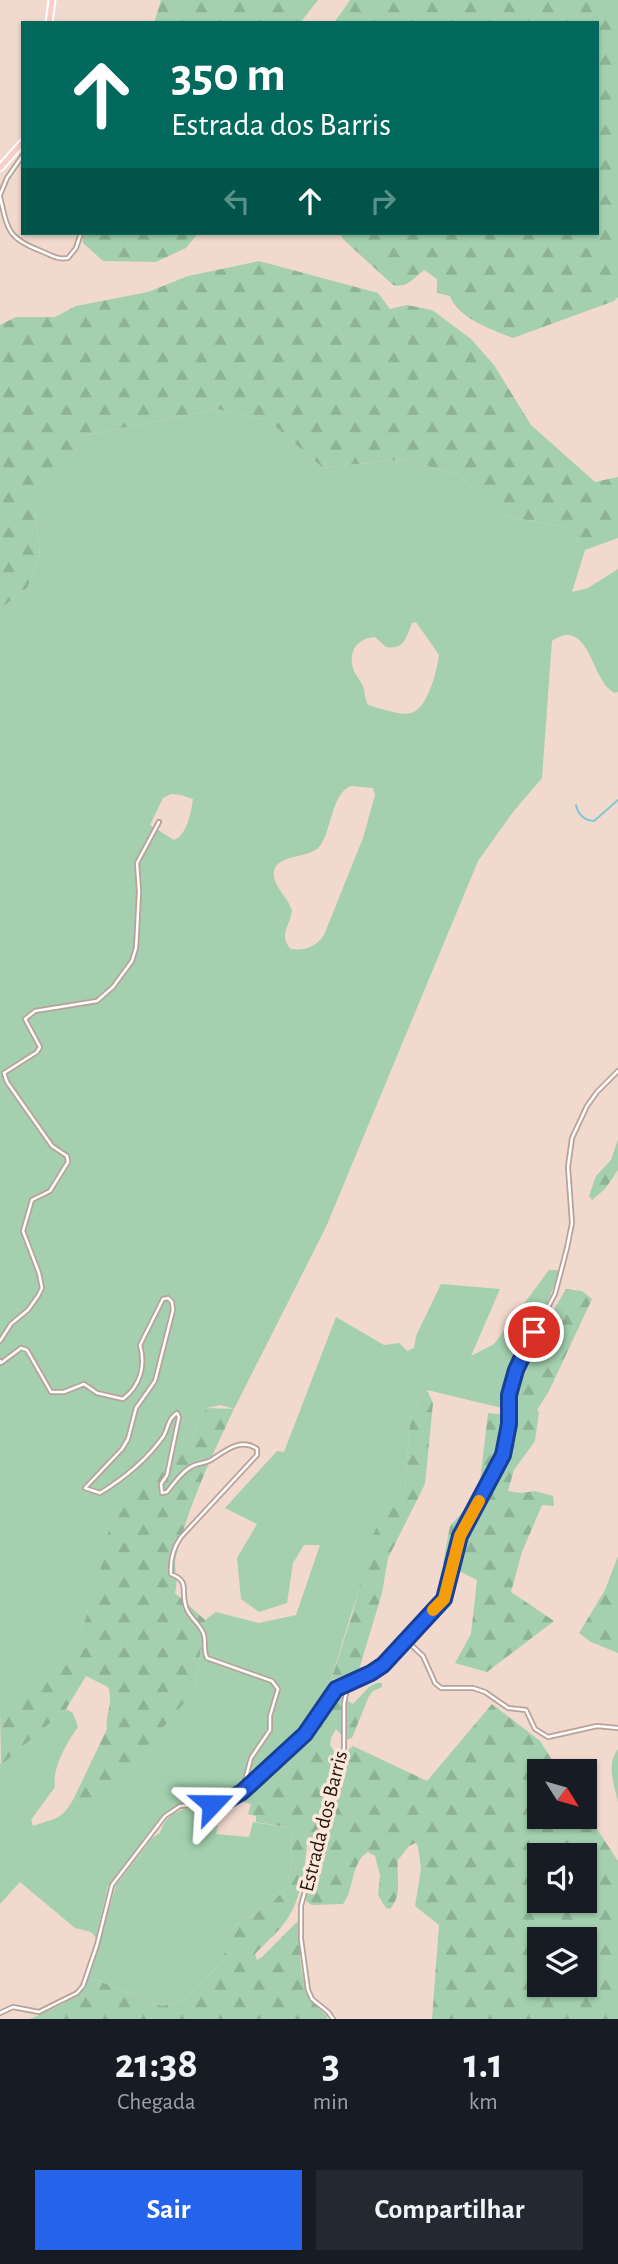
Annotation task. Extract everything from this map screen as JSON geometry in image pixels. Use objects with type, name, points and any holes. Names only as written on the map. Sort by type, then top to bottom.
[{"type":"main road","points":[[49,21],[52,0]]},
{"type":"main road","points":[[0,168],[21,144]]},
{"type":"street","points":[[21,158],[7,178],[0,196],[9,230],[14,238],[57,259],[68,258],[76,248],[80,235]]},
{"type":"street","points":[[0,1341],[42,1288],[23,1231],[32,1200],[50,1191],[68,1162],[67,1156],[52,1146],[7,1082],[4,1073],[37,1052],[40,1047],[25,1019],[28,1014],[97,1001],[113,987],[132,961],[137,940],[137,863],[159,822]]},
{"type":"street","points":[[0,2013],[13,2007],[38,2012],[79,1991],[99,1938],[113,1885],[165,1816],[180,1806],[212,1804],[242,1792],[305,1734],[336,1689],[383,1665],[444,1599],[460,1536],[503,1455],[509,1424],[509,1395],[523,1354],[555,1294],[572,1223],[568,1151],[572,1138],[587,1106],[618,1071]]},
{"type":"street","points":[[0,1361],[1,1363],[21,1348],[27,1350],[51,1392],[64,1392],[84,1384],[97,1393],[123,1399],[132,1392],[138,1382],[144,1358],[140,1345],[163,1299],[168,1298],[172,1302],[173,1310],[155,1381],[136,1408],[128,1439],[122,1449],[85,1488],[100,1493],[116,1483],[162,1437],[172,1416],[177,1413],[179,1417],[167,1475],[160,1484],[162,1493],[167,1492],[187,1469],[208,1462],[231,1447],[243,1444],[257,1449],[257,1455],[181,1537],[173,1549],[171,1569],[172,1574],[178,1576],[184,1584],[184,1604],[204,1635],[207,1658],[272,1681],[278,1689],[270,1716],[270,1730],[251,1758],[242,1792]]},
{"type":"street","points":[[407,1641],[423,1656],[435,1684],[441,1688],[473,1688],[485,1692],[508,1709],[526,1710],[536,1729],[548,1737],[597,1726],[618,1728]]},
{"type":"street","name":"Estrada dos Barris","points":[[333,2019],[312,1999],[308,1990],[300,1939],[302,1906],[344,1748],[344,1704],[348,1683]]},
{"type":"green space","points":[[161,0],[318,0],[302,21],[155,21]]},
{"type":"green space","points":[[350,0],[618,0],[618,297],[614,301],[513,338],[468,317],[454,304],[450,296],[437,293],[437,279],[424,270],[406,284],[393,285],[340,235],[599,235],[599,21],[335,21]]},
{"type":"green space","points":[[83,235],[196,235],[186,248],[156,262],[103,261],[83,243]]},
{"type":"green space","points":[[259,261],[378,293],[390,309],[407,305],[432,310],[471,339],[494,365],[531,425],[595,482],[618,477],[618,538],[585,550],[564,527],[505,516],[457,474],[402,459],[323,468],[269,421],[217,409],[87,435],[35,510],[40,555],[27,588],[0,609],[0,325],[16,317],[55,317],[76,306],[148,292],[188,276]]},
{"type":"green space","points":[[217,409],[269,421],[323,468],[402,459],[457,474],[505,516],[564,527],[585,550],[572,592],[588,588],[618,569],[618,692],[614,693],[604,684],[579,639],[563,636],[552,641],[542,778],[513,812],[478,861],[326,1227],[234,1409],[221,1405],[207,1408],[193,1433],[164,1449],[98,1582],[82,1629],[0,1708],[0,609],[27,588],[40,555],[35,510],[87,435]],"holes":[[[416,622],[439,655],[427,697],[417,710],[406,714],[368,705],[363,686],[353,668],[353,651],[359,643],[375,637],[386,647],[397,646],[406,638],[412,623]],[[351,786],[373,788],[375,795],[363,838],[324,935],[309,947],[291,949],[285,935],[292,911],[276,882],[274,872],[280,862],[319,847],[339,796]],[[171,794],[193,799],[185,829],[174,840],[150,825],[163,798]]]},
{"type":"green space","points":[[618,1139],[618,1170],[605,1189],[592,1200],[589,1196],[596,1176],[611,1160]]},
{"type":"green space","points":[[549,1270],[561,1270],[502,1408],[427,1390],[418,1400],[410,1421],[405,1489],[382,1515],[331,1679],[337,1682],[295,1742],[285,1747],[231,1797],[182,1804],[161,1817],[108,1886],[96,1938],[91,1932],[75,1928],[20,1882],[0,1904],[0,1764],[66,1709],[73,1713],[78,1727],[58,1764],[55,1787],[31,1820],[33,1826],[58,1817],[66,1811],[74,1798],[77,1803],[195,1690],[205,1620],[216,1612],[259,1623],[296,1615],[320,1545],[304,1545],[293,1563],[287,1603],[259,1612],[241,1599],[237,1558],[257,1524],[225,1508],[277,1451],[284,1452],[336,1317],[384,1345],[399,1343],[407,1351],[414,1348],[416,1336],[441,1284],[500,1289],[471,1356],[494,1344]]},
{"type":"green space","points":[[566,1289],[582,1291],[592,1299],[549,1391],[537,1410],[539,1412],[535,1441],[514,1470],[508,1491],[535,1491],[553,1496],[554,1506],[542,1505],[522,1552],[511,1592],[554,1621],[487,1672],[455,1663],[471,1634],[477,1580],[443,1563],[450,1526],[465,1509],[480,1481],[488,1413],[506,1415],[524,1360]]},
{"type":"green space","points":[[427,1390],[433,1403],[425,1484],[388,1558],[382,1593],[359,1670],[331,1680],[373,1535],[382,1515],[405,1488],[410,1421],[418,1400]]},
{"type":"green space","points":[[207,1408],[234,1409],[194,1500],[175,1560],[175,1593],[205,1620],[195,1690],[102,1799],[87,1808],[77,1803],[74,1798],[107,1729],[110,1698],[108,1687],[86,1676],[66,1709],[1,1765],[0,1708],[82,1629],[98,1582],[112,1515],[164,1449],[193,1433]]},
{"type":"green space","points":[[618,1556],[618,1653],[591,1642],[579,1633],[605,1590]]},
{"type":"green space","points":[[376,1683],[382,1683],[382,1687],[369,1696],[352,1738],[346,1740],[336,1729],[331,1738],[330,1745],[339,1758],[317,1841],[307,1845],[297,1900],[282,1926],[255,1954],[257,1960],[262,1957],[298,1921],[300,1960],[305,1984],[327,2019],[30,2019],[63,2004],[89,1977],[162,2006],[181,2002],[220,1964],[235,1925],[271,1904],[283,1891],[290,1873],[291,1828],[256,1822],[256,1816],[248,1814],[251,1804],[237,1801],[299,1745],[340,1692],[347,1694],[348,1701],[353,1704]]},
{"type":"green space","points":[[492,1704],[540,1741],[551,1759],[527,1759],[527,1829],[597,1829],[618,1861],[618,2019],[432,2019],[439,1925],[415,1906],[421,1869],[416,1843],[409,1846],[398,1860],[398,1892],[390,1909],[386,1908],[378,1895],[380,1875],[375,1856],[368,1852],[355,1869],[343,1904],[312,1905],[306,1901],[309,1881],[329,1823],[345,1758],[353,1746],[427,1781]]},
{"type":"green space","points":[[618,1749],[618,1802],[612,1761]]},
{"type":"green space","points":[[223,1803],[216,1834],[249,1837],[253,1822],[291,1828],[290,1873],[283,1891],[271,1904],[235,1925],[220,1964],[181,2002],[162,2006],[89,1977],[116,1885],[153,1837],[160,1833],[170,1816],[186,1809]]},
{"type":"waterway","points":[[576,805],[582,816],[594,821],[618,800]]},
{"type":"slow traffic","points":[[433,1610],[444,1599],[460,1536],[479,1501]]},
{"type":"route","points":[[212,1804],[242,1792],[262,1771],[299,1741],[336,1689],[383,1665],[444,1599],[460,1536],[503,1455],[508,1436],[509,1395],[516,1370],[534,1332]]}]
